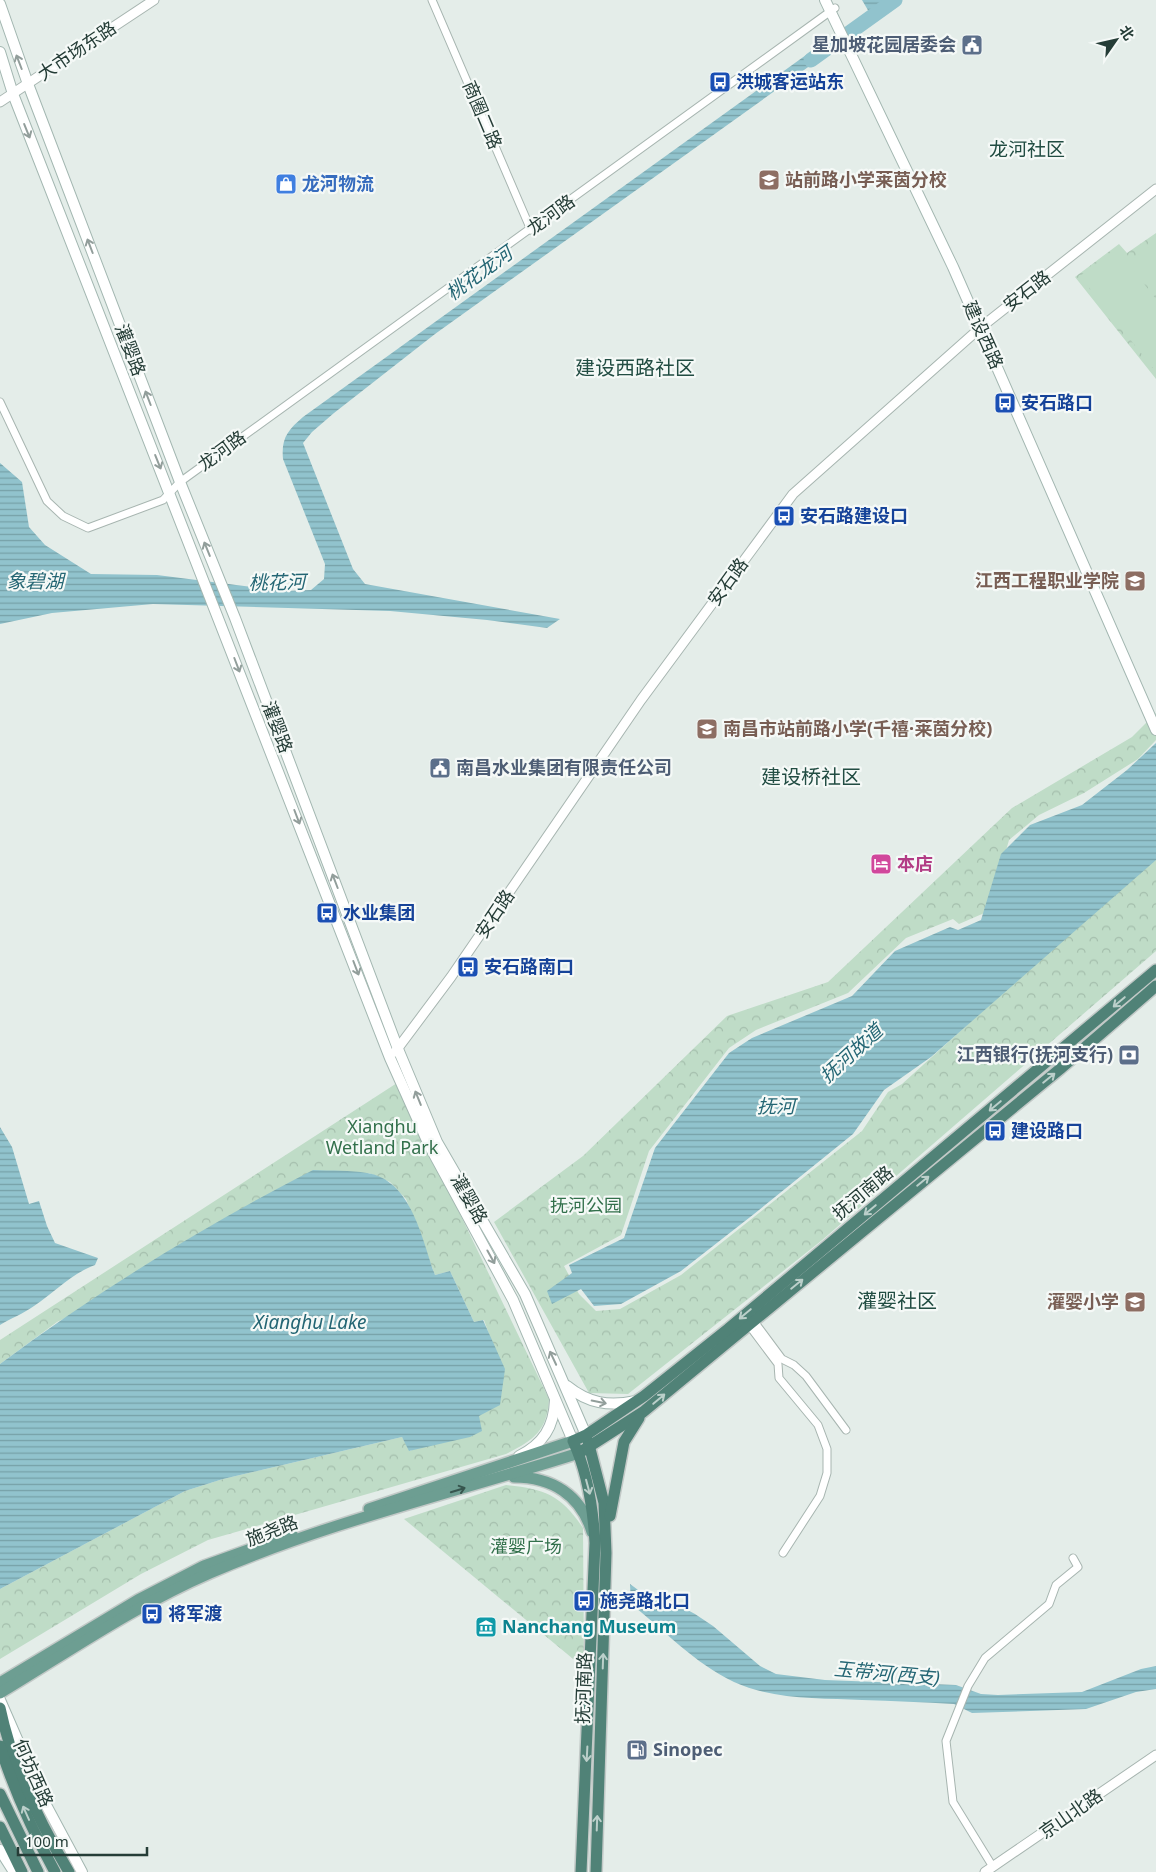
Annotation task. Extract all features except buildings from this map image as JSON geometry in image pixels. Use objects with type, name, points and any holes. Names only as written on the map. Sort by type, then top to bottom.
[{"type":"highway","name":"抚河南路","points":[[581,1872],[595,1543],[593,1505],[579,1453],[573,1441],[586,1435],[636,1401],[728,1329],[1156,970]]},
{"type":"highway","name":"抚河南路","points":[[579,1453],[590,1448],[643,1412],[750,1322],[1060,1069],[1156,986]]},
{"type":"highway","points":[[606,1553],[612,1497],[624,1442],[643,1412]]},
{"type":"highway","name":"抚河南路","points":[[586,1435],[604,1503],[606,1553],[596,1872]]},
{"type":"highway","points":[[0,1708],[21,1773],[51,1842],[69,1872]]},
{"type":"highway","points":[[0,1746],[10,1778],[41,1847],[56,1872]]},
{"type":"highway","points":[[0,1794],[38,1872]]},
{"type":"highway","points":[[0,1827],[22,1872]]},
{"type":"main road","name":"建设西路","points":[[825,0],[832,6],[982,326],[1145,695],[1156,714]]},
{"type":"main road","name":"灌婴路","points":[[0,4],[28,84],[180,482],[226,594],[398,1049],[436,1142],[524,1294],[586,1435]]},
{"type":"main road","name":"灌婴路","points":[[0,52],[13,94],[390,1058],[429,1145],[513,1300],[573,1441]]},
{"type":"main road","name":"建设西路","points":[[1145,695],[1156,730]]},
{"type":"main road","points":[[566,1386],[587,1400],[603,1404],[618,1405],[636,1401]]},
{"type":"main road","points":[[500,1472],[534,1447],[548,1432],[554,1414],[555,1397]]},
{"type":"main road","name":"施尧路","points":[[0,1693],[139,1610],[209,1574],[317,1533],[500,1472],[573,1441]]},
{"type":"main road","name":"施尧路","points":[[0,1684],[138,1600],[204,1566],[312,1526],[500,1472],[579,1453]]},
{"type":"main road","points":[[500,1472],[541,1480],[572,1496],[582,1509],[589,1523],[595,1543]]},
{"type":"main road","name":"何坊西路","points":[[0,1700],[46,1803],[82,1872]]},
{"type":"main road","points":[[0,1850],[14,1872]]},
{"type":"street","name":"大市场东路","points":[[0,102],[154,0]]},
{"type":"street","name":"商圈二路","points":[[432,0],[531,230]]},
{"type":"street","name":"龙河路","points":[[0,402],[47,500],[63,516],[88,528],[163,500],[169,491],[180,482],[531,230],[832,6]]},
{"type":"street","name":"安石路","points":[[390,1058],[452,977],[641,700],[793,494],[982,326],[1156,189]]},
{"type":"street","points":[[750,1322],[782,1359],[794,1365],[806,1376],[846,1430]]},
{"type":"street","points":[[750,1322],[778,1364],[779,1378],[818,1425],[827,1450],[828,1473],[820,1496],[782,1553]]},
{"type":"street","points":[[989,1870],[953,1802],[946,1741],[968,1686],[985,1658],[1049,1604],[1056,1585],[1078,1568],[1073,1558]]},
{"type":"street","name":"京山北路","points":[[989,1870],[1156,1755]]},
{"type":"green space","points":[[1156,233],[1156,379],[1075,277],[1119,244],[1127,253]]},
{"type":"green space","points":[[1156,242],[1156,294],[1131,260]]},
{"type":"green space","points":[[1116,248],[1156,299],[1156,372],[1080,276]]},
{"type":"green space","name":"抚河公园","points":[[1156,713],[1156,740],[1138,759],[1084,793],[1039,815],[1009,840],[989,911],[959,924],[953,919],[906,938],[848,993],[756,1030],[729,1048],[649,1151],[621,1235],[564,1266],[579,1294],[596,1311],[620,1309],[681,1275],[862,1131],[888,1092],[902,1084],[1156,854],[1156,951],[821,1241],[628,1394],[589,1393],[494,1222],[583,1156],[727,1016],[828,982],[1012,808],[1132,737]]},
{"type":"green space","name":"Xianghu Wetland Park","points":[[397,1083],[549,1399],[548,1410],[542,1427],[531,1439],[506,1454],[208,1540],[141,1574],[0,1659],[0,1589],[185,1491],[223,1479],[402,1437],[410,1451],[479,1416],[490,1337],[484,1320],[474,1322],[450,1271],[435,1275],[406,1199],[390,1182],[369,1173],[57,1322],[0,1364],[0,1340]]},
{"type":"green space","name":"灌婴广场","points":[[506,1485],[531,1489],[551,1496],[567,1508],[583,1528],[584,1668],[404,1519]]},
{"type":"water","points":[[862,0],[901,0],[891,7],[869,12]]},
{"type":"water","name":"象碧湖","points":[[839,45],[435,334],[334,413],[312,432],[303,443],[353,569],[365,584],[560,619],[547,628],[390,611],[153,604],[52,613],[0,624],[0,463],[22,482],[29,527],[45,545],[91,574],[157,575],[285,591],[311,590],[324,579],[325,564],[283,459],[284,440],[293,426],[806,55]]},
{"type":"water","name":"抚河","points":[[1156,743],[1156,860],[931,1057],[884,1090],[853,1134],[681,1271],[621,1304],[594,1306],[581,1289],[552,1304],[547,1291],[572,1273],[569,1265],[624,1238],[655,1148],[729,1053],[752,1038],[852,996],[895,951],[950,927],[958,930],[981,920],[1001,854],[1030,825],[1082,805],[1127,770]]},
{"type":"water","points":[[0,1127],[12,1147],[29,1204],[39,1201],[55,1243],[98,1258],[95,1265],[71,1278],[30,1309],[0,1325]]},
{"type":"water","name":"Xianghu Lake","points":[[313,1170],[367,1173],[382,1178],[395,1187],[405,1199],[420,1229],[435,1275],[450,1271],[474,1322],[483,1320],[505,1369],[500,1405],[479,1416],[482,1431],[470,1437],[409,1451],[402,1437],[223,1479],[185,1491],[0,1589],[0,1364],[113,1285],[272,1191]]},
{"type":"water","points":[[630,1584],[649,1598],[680,1606],[695,1614],[713,1626],[760,1666],[776,1674],[825,1680],[956,1685],[981,1694],[998,1695],[1082,1692],[1141,1669],[1156,1666],[1156,1689],[1136,1692],[1086,1709],[972,1713],[954,1704],[797,1697],[765,1692],[734,1682],[693,1656],[631,1604]]},
{"type":"waterway","name":"桃花龙河","points":[[849,33],[895,0]]},
{"type":"waterway","name":"桃花龙河","points":[[811,60],[836,42]]},
{"type":"place","name":"星加坡花园居委会","points":[[972,45]]},
{"type":"place","name":"洪城客运站东","points":[[720,82]]},
{"type":"place","name":"站前路小学莱茵分校","points":[[769,180]]},
{"type":"place","name":"龙河物流","points":[[286,184]]},
{"type":"place","name":"安石路口","points":[[1005,403]]},
{"type":"place","name":"安石路建设口","points":[[784,516]]},
{"type":"place","name":"江西工程职业学院","points":[[1135,581]]},
{"type":"place","name":"南昌市站前路小学(千禧·莱茵分校)","points":[[707,729]]},
{"type":"place","name":"南昌水业集团有限责任公司","points":[[440,768]]},
{"type":"place","name":"本店","points":[[881,864]]},
{"type":"place","name":"水业集团","points":[[327,913]]},
{"type":"place","name":"安石路南口","points":[[468,967]]},
{"type":"place","name":"江西银行(抚河支行)","points":[[1129,1055]]},
{"type":"place","name":"建设路口","points":[[995,1131]]},
{"type":"place","name":"灌婴小学","points":[[1135,1302]]},
{"type":"place","name":"施尧路北口","points":[[584,1601]]},
{"type":"place","name":"将军渡","points":[[152,1614]]},
{"type":"place","name":"Nanchang Museum","points":[[486,1627]]},
{"type":"place","name":"Sinopec","points":[[637,1750]]},
{"type":"district","name":"龙河社区","points":[[1027,149]]},
{"type":"district","name":"建设西路社区","points":[[635,368]]},
{"type":"district","name":"建设桥社区","points":[[811,777]]},
{"type":"district","name":"灌婴社区","points":[[897,1301]]},
{"type":"water label","name":"桃花河","points":[[277,582]]},
{"type":"water label","name":"抚河故道","points":[[851,1053]]},
{"type":"water label","name":"玉带河(西支)","points":[[887,1673]]}]
